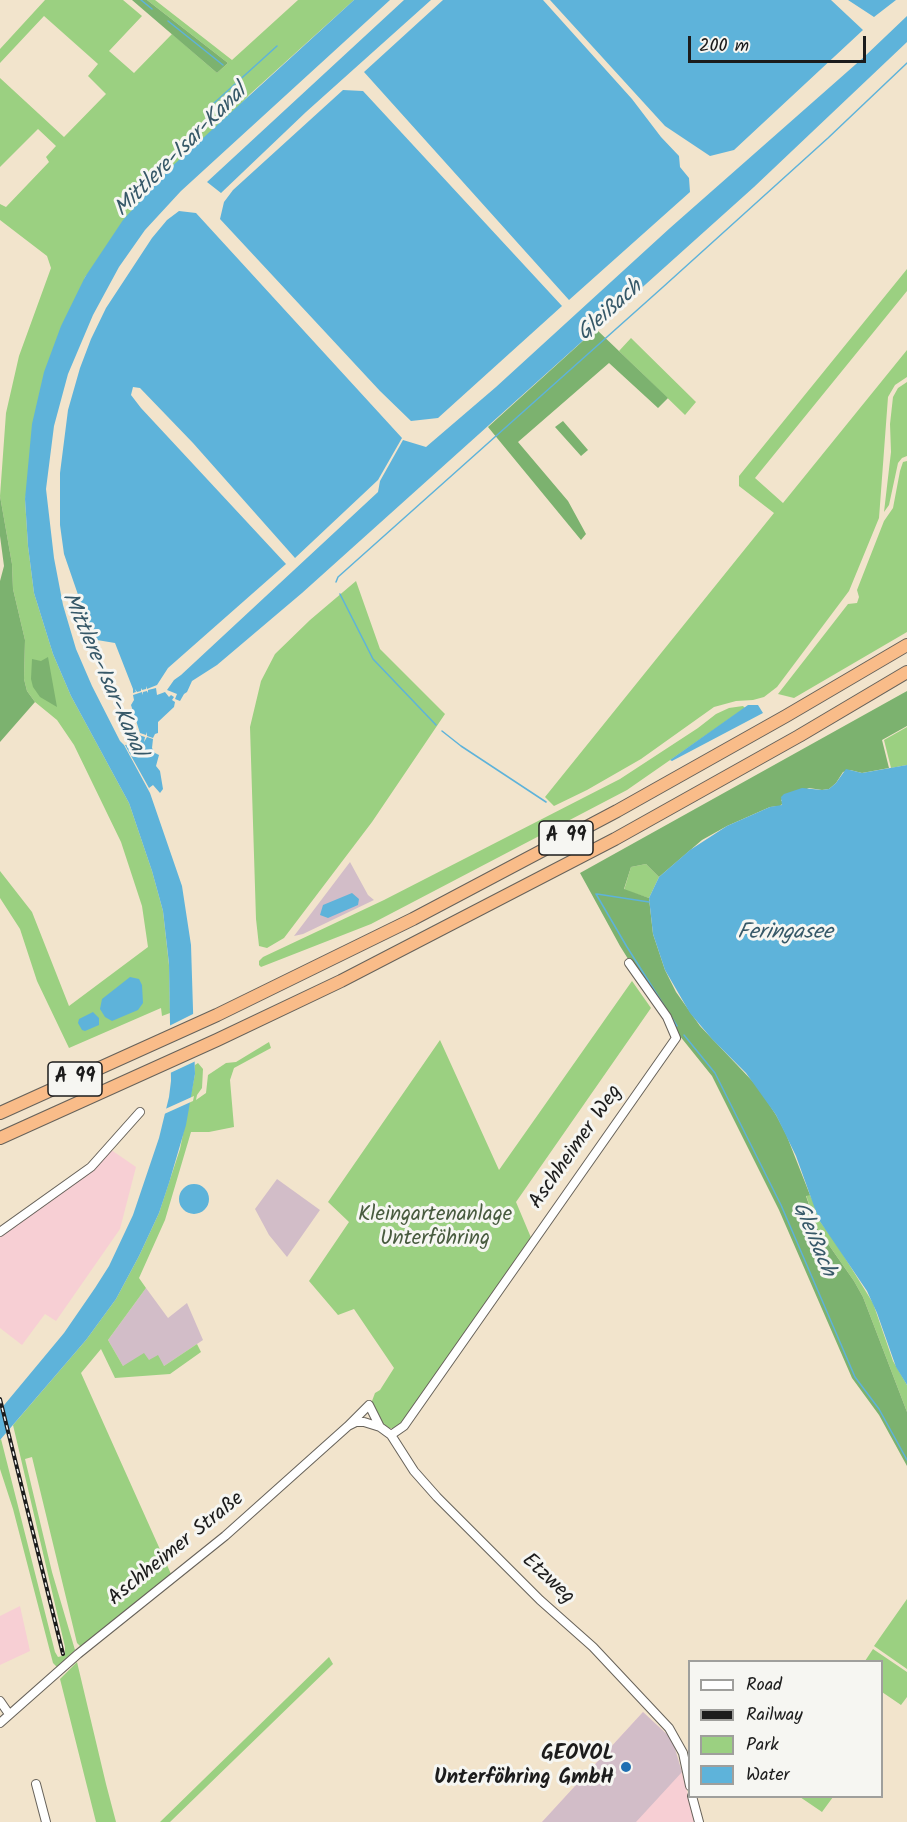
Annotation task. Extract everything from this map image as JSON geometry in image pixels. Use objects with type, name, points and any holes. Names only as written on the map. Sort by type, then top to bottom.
[{"type":"highway","name":"A 99","points":[[0,1113],[217,1015],[413,919],[617,811],[907,645]]},
{"type":"highway","name":"A 99","points":[[0,1138],[218,1040],[341,981],[615,839],[799,736],[907,672]]},
{"type":"street","name":"Aschheimer Weg","points":[[391,1435],[404,1426],[676,1038],[667,1017],[630,963]]},
{"type":"street","points":[[0,1232],[91,1167],[140,1112]]},
{"type":"street","name":"Etzweg","points":[[369,1405],[380,1427],[391,1435],[414,1471],[437,1497],[540,1600],[593,1647],[669,1728],[683,1753],[688,1777]]},
{"type":"street","name":"Aschheimer Straße","points":[[0,1723],[95,1640],[225,1536],[369,1405]]},
{"type":"street","points":[[348,1426],[356,1422],[364,1422],[380,1427]]},
{"type":"street","points":[[0,1701],[9,1714]]},
{"type":"street","points":[[36,1784],[46,1822]]},
{"type":"street","points":[[692,1798],[699,1822]]},
{"type":"shaded area","points":[[350,862],[368,895],[374,900],[303,934],[294,936]]},
{"type":"shaded area","points":[[107,1147],[136,1167],[120,1229],[56,1321],[45,1314],[22,1345],[0,1328],[0,1229],[89,1165]]},
{"type":"shaded area","points":[[277,1179],[320,1210],[287,1257],[269,1235],[255,1209]]},
{"type":"shaded area","points":[[146,1288],[168,1318],[187,1303],[203,1340],[164,1366],[149,1360],[123,1366],[108,1340]]},
{"type":"shaded area","points":[[20,1606],[30,1651],[0,1665],[0,1616]]},
{"type":"shaded area","points":[[643,1712],[672,1739],[696,1822],[542,1822]]},
{"type":"shaded area","points":[[643,1712],[672,1739],[682,1772],[636,1822],[542,1822]]},
{"type":"green space","points":[[45,0],[123,0],[142,16],[109,51],[134,73],[172,34],[217,73],[228,63],[147,0],[155,0],[232,60],[298,0],[354,0],[249,95],[85,277],[25,499],[28,546],[34,593],[53,654],[71,696],[129,803],[152,871],[163,911],[169,965],[170,1013],[162,1016],[161,1008],[69,1048],[37,981],[20,929],[0,898],[0,871],[32,912],[69,1006],[148,947],[142,906],[121,842],[74,745],[57,720],[35,702],[27,691],[24,679],[25,640],[13,589],[12,564],[0,496],[6,413],[19,356],[51,268],[47,256],[0,220],[0,204],[6,207],[49,162],[46,157],[56,146],[38,129],[0,167],[0,78],[64,137],[106,94],[88,76],[98,64],[44,16],[0,63],[0,49]]},
{"type":"green space","points":[[132,0],[147,0],[228,63],[217,73]]},
{"type":"green space","points":[[907,269],[907,291],[755,478],[783,503],[907,350],[907,377],[895,385],[888,397],[879,518],[849,591],[777,687],[764,697],[714,707],[641,759],[554,806],[545,797],[774,513],[739,486],[739,476]]},
{"type":"green space","points":[[596,329],[668,398],[658,408],[609,363],[518,442],[568,501],[586,534],[581,540],[488,427]]},
{"type":"green space","points":[[631,338],[696,402],[685,415],[619,351]]},
{"type":"green space","points":[[907,382],[907,456],[898,463],[889,505],[884,512],[891,452],[890,424],[893,397],[898,388]]},
{"type":"green space","points":[[563,421],[588,450],[581,456],[555,427]]},
{"type":"green space","points":[[907,461],[907,632],[794,698],[778,694],[848,604],[857,603],[859,597],[857,590],[884,521],[893,508],[900,471],[903,462]]},
{"type":"green space","points":[[0,496],[12,564],[13,589],[25,640],[24,679],[27,691],[35,702],[0,742],[0,581],[4,566],[0,536]]},
{"type":"green space","points":[[356,581],[380,649],[445,714],[372,822],[284,938],[267,948],[259,946],[256,919],[250,727],[261,681],[275,654],[310,620]]},
{"type":"green space","points":[[48,657],[57,707],[40,697],[31,679],[32,659],[41,661]]},
{"type":"green space","points":[[907,691],[907,726],[882,740],[889,768],[862,773],[850,770],[843,772],[829,789],[809,788],[781,800],[783,803],[780,806],[770,807],[702,840],[659,877],[646,864],[631,867],[624,889],[649,898],[653,934],[665,970],[676,992],[700,1026],[758,1087],[786,1134],[810,1195],[806,1196],[817,1228],[863,1297],[907,1412],[907,1466],[879,1415],[852,1378],[779,1210],[712,1076],[663,1015],[620,946],[580,873]]},
{"type":"green space","points":[[743,706],[745,708],[627,790],[371,924],[261,967],[259,965],[263,957],[384,900],[620,779],[716,714],[729,708]]},
{"type":"green space","points":[[907,727],[907,765],[891,768],[884,740]]},
{"type":"green space","points":[[646,864],[659,877],[649,898],[624,890],[631,867]]},
{"type":"green space","name":"Kleingartenanlage Unterföhring","points":[[632,981],[651,1008],[516,1202],[532,1240],[400,1427],[389,1428],[378,1420],[372,1407],[372,1401],[375,1393],[380,1390],[394,1368],[354,1309],[338,1315],[309,1281],[349,1222],[328,1202],[440,1040],[499,1170]]},
{"type":"green space","points":[[269,1042],[271,1048],[234,1068],[230,1080],[234,1127],[209,1132],[191,1132],[165,1220],[139,1278],[146,1288],[108,1340],[123,1366],[144,1353],[149,1360],[158,1355],[164,1366],[197,1344],[201,1352],[170,1374],[115,1378],[101,1349],[81,1373],[171,1574],[81,1647],[77,1643],[32,1457],[25,1459],[52,1572],[75,1650],[58,1668],[53,1663],[13,1509],[0,1469],[0,1440],[55,1652],[58,1657],[62,1656],[65,1654],[65,1647],[13,1425],[86,1340],[116,1299],[139,1256],[159,1213],[180,1149],[195,1065],[198,1063],[203,1069],[202,1088],[196,1100],[206,1093],[208,1075],[226,1063],[236,1062]]},
{"type":"green space","points":[[806,1195],[810,1195],[819,1220],[873,1303],[893,1361],[907,1385],[907,1412],[863,1297],[817,1228]]},
{"type":"green space","points":[[907,1599],[907,1669],[874,1646]]},
{"type":"green space","points":[[873,1649],[907,1672],[907,1697],[901,1705],[883,1693],[883,1660],[866,1660]]},
{"type":"green space","points":[[329,1657],[333,1664],[170,1822],[160,1822]]},
{"type":"green space","points":[[77,1662],[116,1822],[96,1822],[60,1679]]},
{"type":"green space","points":[[801,1798],[832,1798],[822,1812]]},
{"type":"water","points":[[354,0],[390,0],[181,191],[145,230],[119,267],[93,315],[68,374],[54,426],[46,489],[54,558],[63,605],[76,649],[92,686],[150,793],[182,886],[191,945],[195,1074],[186,1125],[169,1183],[159,1213],[139,1256],[116,1299],[86,1340],[0,1440],[0,1410],[64,1333],[109,1266],[133,1215],[159,1138],[171,1081],[169,964],[163,911],[152,871],[129,803],[71,696],[53,654],[34,593],[25,499],[32,424],[44,372],[61,326],[85,277],[123,220],[168,170]]},
{"type":"water","points":[[404,0],[431,0],[306,112],[221,193],[207,182]]},
{"type":"water","points":[[443,0],[543,0],[632,99],[661,137],[679,156],[680,167],[689,178],[690,192],[569,300],[364,72]]},
{"type":"water","points":[[550,0],[831,0],[863,30],[734,150],[710,156],[665,126]]},
{"type":"water","points":[[848,0],[896,0],[874,17]]},
{"type":"water","points":[[907,16],[907,42],[754,187],[302,593],[217,665],[192,681],[180,701],[175,699],[177,694],[167,690],[174,680],[378,492],[380,481],[403,440],[426,447],[496,387]]},
{"type":"water","points":[[343,90],[363,91],[562,306],[438,418],[411,421],[380,391],[220,219],[224,202],[233,190]]},
{"type":"water","points":[[179,211],[196,213],[402,438],[378,480],[295,558],[193,443],[140,388],[133,387],[131,395],[141,408],[286,564],[168,668],[157,685],[147,689],[146,686],[146,689],[141,688],[141,691],[137,692],[135,689],[136,692],[133,693],[115,643],[97,640],[85,615],[64,554],[60,525],[60,473],[68,410],[91,339],[106,308],[152,238],[167,220]]},
{"type":"water","points":[[156,688],[157,695],[165,692],[169,697],[171,695],[174,697],[172,700],[175,702],[174,707],[158,722],[158,733],[153,738],[147,736],[147,732],[146,735],[140,733],[131,705],[134,700],[133,695],[142,692],[143,695],[143,692],[148,693],[148,690]]},
{"type":"water","points":[[748,705],[758,705],[763,713],[670,760]]},
{"type":"water","points":[[139,735],[145,737],[144,742],[147,737],[153,739],[152,748],[159,755],[156,766],[160,771],[163,789],[160,793],[153,785],[149,788],[125,745],[134,744]]},
{"type":"water","name":"Feringasee","points":[[907,765],[907,1385],[896,1367],[867,1291],[819,1220],[796,1156],[776,1115],[746,1073],[690,1013],[665,970],[653,934],[649,898],[659,877],[690,850],[727,826],[770,807],[782,805],[781,797],[784,794],[802,788],[829,789],[846,769],[862,773]]},
{"type":"water","points":[[352,893],[359,899],[358,905],[328,918],[320,915],[323,905]]},
{"type":"water","points":[[130,977],[139,979],[142,985],[143,1003],[138,1010],[112,1021],[105,1017],[100,1009],[102,999]]},
{"type":"water","points":[[93,1012],[99,1018],[99,1025],[85,1031],[82,1030],[78,1023],[79,1019]]},
{"type":"water","points":[[194,1184],[205,1188],[209,1199],[205,1210],[194,1214],[183,1210],[179,1199],[183,1188]]},
{"type":"pier","points":[[197,1012],[198,1060],[168,1074],[167,1027]]},
{"type":"pier","points":[[194,1096],[193,1101],[162,1115],[163,1110]]},
{"type":"waterway","points":[[141,0],[152,9]]},
{"type":"waterway","points":[[168,21],[223,65]]},
{"type":"waterway","name":"Mittlere-Isar-Kanal","points":[[213,104],[277,46]]},
{"type":"waterway","name":"Gleißach","points":[[336,582],[338,577],[828,138],[907,63]]},
{"type":"waterway","name":"Gleißach","points":[[340,594],[373,659],[436,725]]},
{"type":"waterway","name":"Gleißach","points":[[442,731],[546,802]]},
{"type":"waterway","name":"Gleißach","points":[[596,894],[677,1026]]},
{"type":"waterway","points":[[597,894],[649,902]]},
{"type":"waterway","name":"Gleißach","points":[[684,1035],[715,1073],[781,1205],[855,1377],[879,1409],[907,1460]]},
{"type":"railway","points":[[0,1399],[63,1654]]},
{"type":"place","name":"GEOVOL Unterföhring GmbH","points":[[626,1767]]}]
